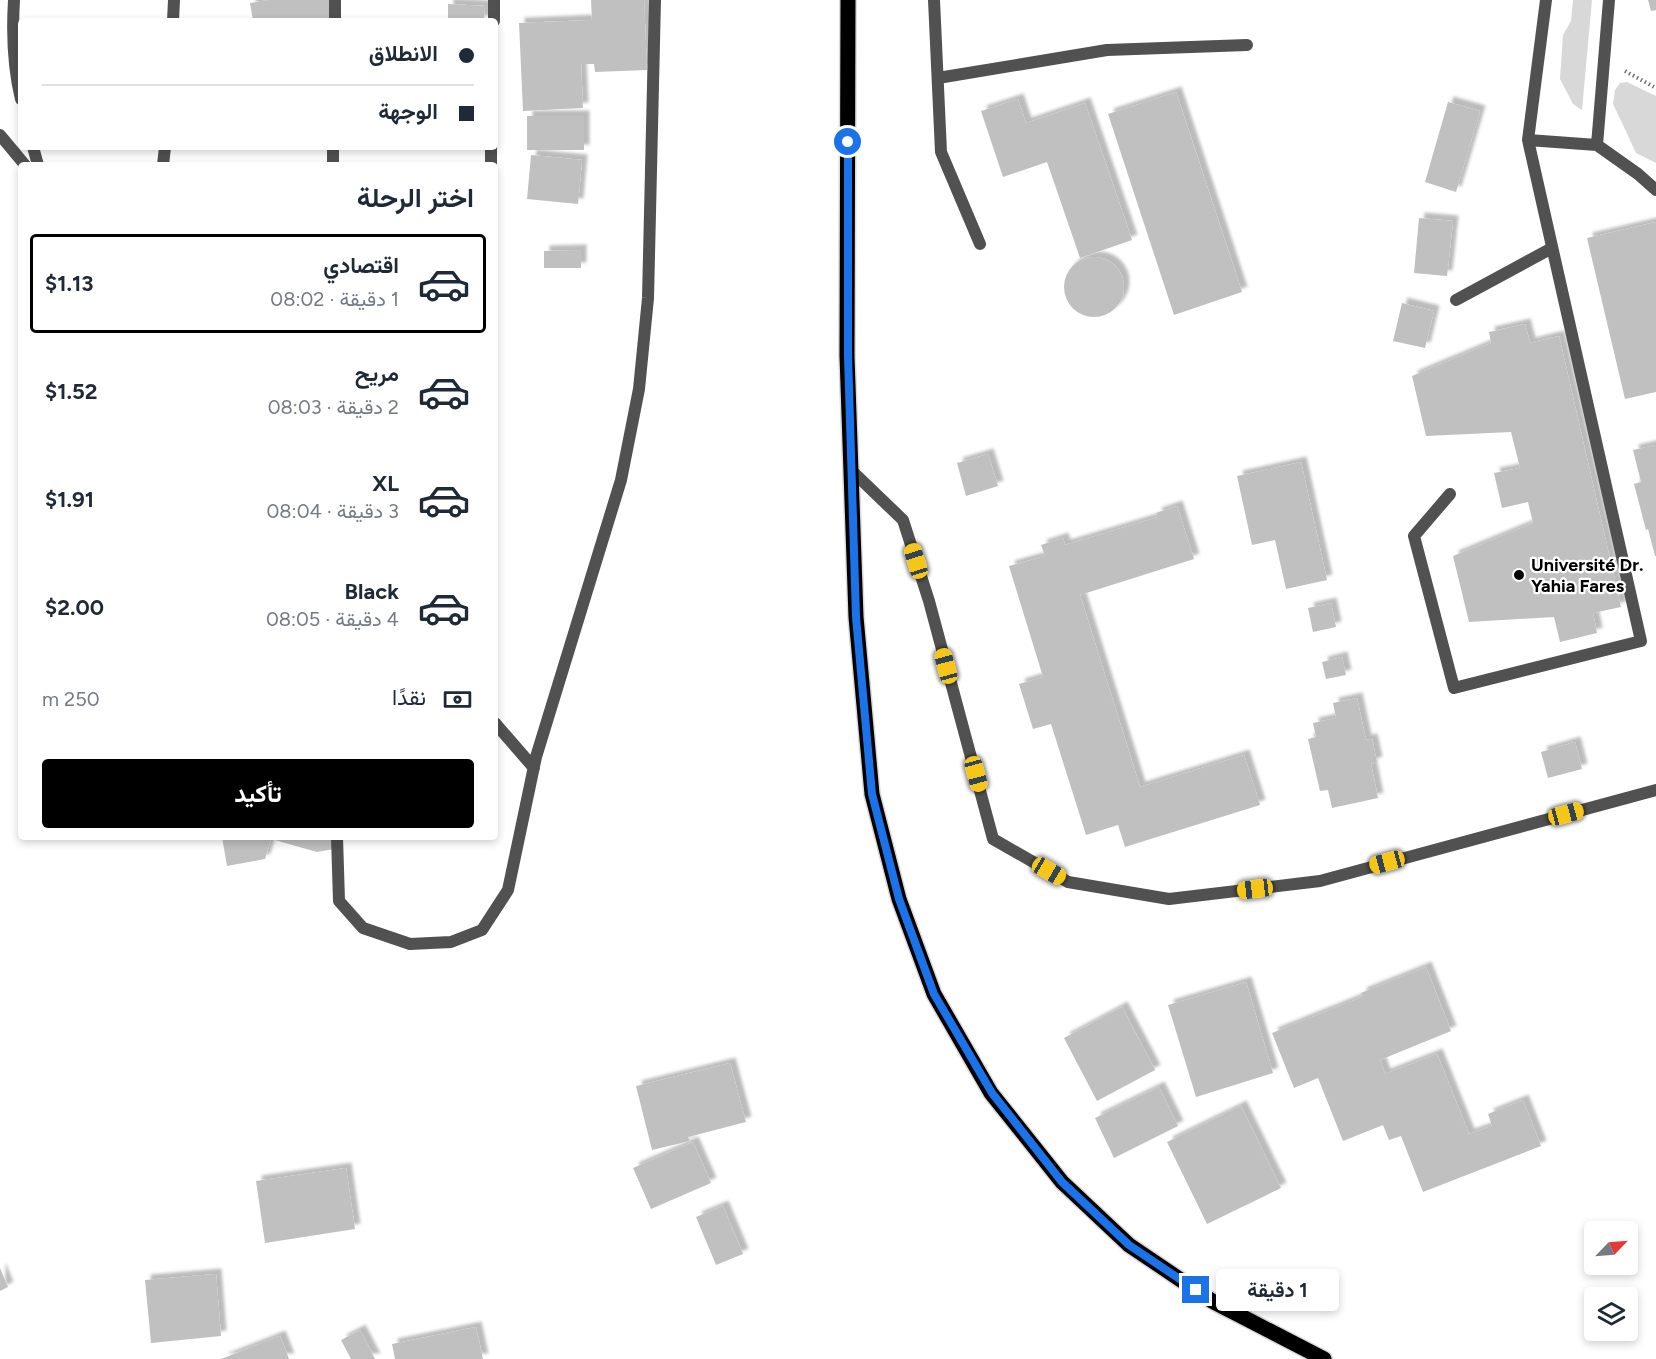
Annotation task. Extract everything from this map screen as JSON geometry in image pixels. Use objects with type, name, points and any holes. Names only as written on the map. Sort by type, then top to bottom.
[{"type":"main road","points":[[848,0],[848,356],[856,617],[872,794],[899,899],[934,994],[992,1093],[1062,1182],[1129,1245],[1212,1301],[1324,1359]]},
{"type":"street","points":[[14,0],[13,19],[18,86]]},
{"type":"street","points":[[173,18],[174,0]]},
{"type":"street","points":[[334,18],[335,0]]},
{"type":"street","points":[[494,0],[494,18]]},
{"type":"street","points":[[337,840],[339,901],[363,928],[410,944],[451,942],[482,930],[508,890],[534,768],[621,480],[639,389],[648,298],[655,0]]},
{"type":"street","points":[[934,0],[941,152],[980,244]]},
{"type":"street","points":[[1450,494],[1414,536],[1454,688],[1641,641],[1527,140],[1546,0]]},
{"type":"street","points":[[1597,145],[1609,0]]},
{"type":"street","points":[[938,78],[1107,50],[1247,45]]},
{"type":"street","points":[[0,135],[22,162]]},
{"type":"street","points":[[1527,140],[1597,145],[1638,174],[1656,190]]},
{"type":"street","points":[[1456,300],[1552,248]]},
{"type":"street","points":[[851,470],[903,520],[929,601],[993,839],[1068,882],[1168,900],[1320,880],[1656,790]]},
{"type":"street","points":[[498,726],[534,768]]},
{"type":"path","points":[[1605,61],[1656,88]]},
{"type":"shaded area","points":[[1573,0],[1592,0],[1582,110],[1573,104],[1560,79],[1563,35],[1571,21]]},
{"type":"shaded area","points":[[1627,82],[1656,96],[1656,163],[1636,153],[1613,104],[1615,90],[1620,83]]},
{"type":"building","points":[[269,0],[330,0],[333,18],[252,18],[250,3]]},
{"type":"building","points":[[591,0],[644,0],[647,70],[595,72],[594,64],[581,64],[583,108],[523,111],[519,23],[592,20]]},
{"type":"building","points":[[1648,0],[1656,0],[1656,10],[1651,11]]},
{"type":"building","points":[[448,4],[485,6],[484,18],[448,18]]},
{"type":"building","points":[[1176,92],[1242,292],[1174,315],[1108,114]]},
{"type":"building","points":[[1018,99],[1026,123],[1085,103],[1132,240],[1080,258],[1047,162],[1003,177],[981,111]]},
{"type":"building","points":[[1448,102],[1480,111],[1456,192],[1425,182]]},
{"type":"building","points":[[527,116],[584,116],[584,150],[527,150]]},
{"type":"building","points":[[531,155],[582,160],[578,204],[527,199]]},
{"type":"building","points":[[1419,218],[1453,221],[1447,276],[1414,273]]},
{"type":"building","points":[[1656,222],[1656,392],[1625,399],[1587,238]]},
{"type":"building","points":[[581,250],[581,268],[544,268],[544,251]]},
{"type":"building","points":[[1088,257],[1100,257],[1111,262],[1119,270],[1124,287],[1122,299],[1111,312],[1100,317],[1088,317],[1077,312],[1069,304],[1064,293],[1064,281],[1069,270],[1077,262]]},
{"type":"building","points":[[1402,303],[1434,311],[1425,348],[1393,341]]},
{"type":"building","points":[[1525,324],[1530,343],[1559,336],[1621,607],[1593,613],[1597,633],[1560,642],[1554,617],[1469,622],[1453,556],[1533,523],[1528,502],[1502,508],[1494,473],[1520,468],[1511,432],[1426,436],[1412,376],[1491,343],[1489,332]]},
{"type":"building","points":[[1656,445],[1655,556],[1634,484],[1641,482],[1633,450]]},
{"type":"building","points":[[988,454],[998,486],[966,496],[957,463]]},
{"type":"building","points":[[1301,462],[1327,580],[1286,589],[1275,540],[1252,545],[1237,476]]},
{"type":"building","points":[[1177,506],[1194,559],[1080,595],[1140,787],[1244,755],[1260,805],[1125,847],[1118,825],[1086,835],[1051,724],[1033,729],[1019,684],[1043,677],[1009,566],[1045,556],[1041,545],[1063,538],[1065,545],[1158,517],[1156,513]]},
{"type":"building","points":[[1331,603],[1336,627],[1313,632],[1308,608]]},
{"type":"building","points":[[1342,657],[1346,675],[1326,679],[1322,662]]},
{"type":"building","points":[[1357,698],[1366,740],[1372,739],[1377,762],[1371,764],[1378,798],[1332,808],[1328,790],[1320,791],[1308,739],[1316,737],[1313,723],[1336,718],[1333,703]]},
{"type":"building","points":[[1575,742],[1582,769],[1548,778],[1541,752]]},
{"type":"building","points":[[223,840],[271,840],[265,859],[227,866]]},
{"type":"building","points":[[275,840],[336,840],[334,849],[317,852]]},
{"type":"building","points":[[1426,967],[1451,1031],[1380,1060],[1385,1074],[1437,1054],[1469,1134],[1492,1126],[1488,1114],[1523,1100],[1541,1146],[1423,1192],[1401,1136],[1389,1140],[1383,1125],[1343,1141],[1318,1078],[1294,1088],[1272,1033],[1362,997],[1361,993]]},
{"type":"building","points":[[1246,982],[1273,1073],[1196,1097],[1168,1005]]},
{"type":"building","points":[[1122,1007],[1155,1070],[1097,1101],[1064,1038]]},
{"type":"building","points":[[730,1063],[746,1122],[688,1137],[690,1141],[652,1150],[636,1086]]},
{"type":"building","points":[[1159,1087],[1178,1126],[1114,1158],[1095,1118]]},
{"type":"building","points":[[1241,1106],[1281,1188],[1207,1224],[1167,1142]]},
{"type":"building","points":[[693,1142],[711,1183],[651,1209],[633,1168]]},
{"type":"building","points":[[346,1168],[355,1229],[265,1243],[256,1181]]},
{"type":"building","points":[[723,1206],[743,1254],[716,1265],[696,1217]]},
{"type":"building","points":[[0,1268],[8,1287],[0,1291]]},
{"type":"building","points":[[216,1274],[221,1336],[151,1343],[145,1280]]},
{"type":"building","points":[[476,1327],[483,1359],[395,1359],[392,1344]]},
{"type":"building","points":[[360,1330],[375,1359],[351,1359],[341,1340]]},
{"type":"building","points":[[280,1336],[289,1359],[221,1359]]},
{"type":"place","name":"Université Dr. Yahia Fares","points":[[1519,575]]},
{"type":"route","points":[[848,142],[848,356],[856,617],[872,794],[899,899],[934,994],[992,1093],[1062,1182],[1129,1245],[1196,1290]]}]
